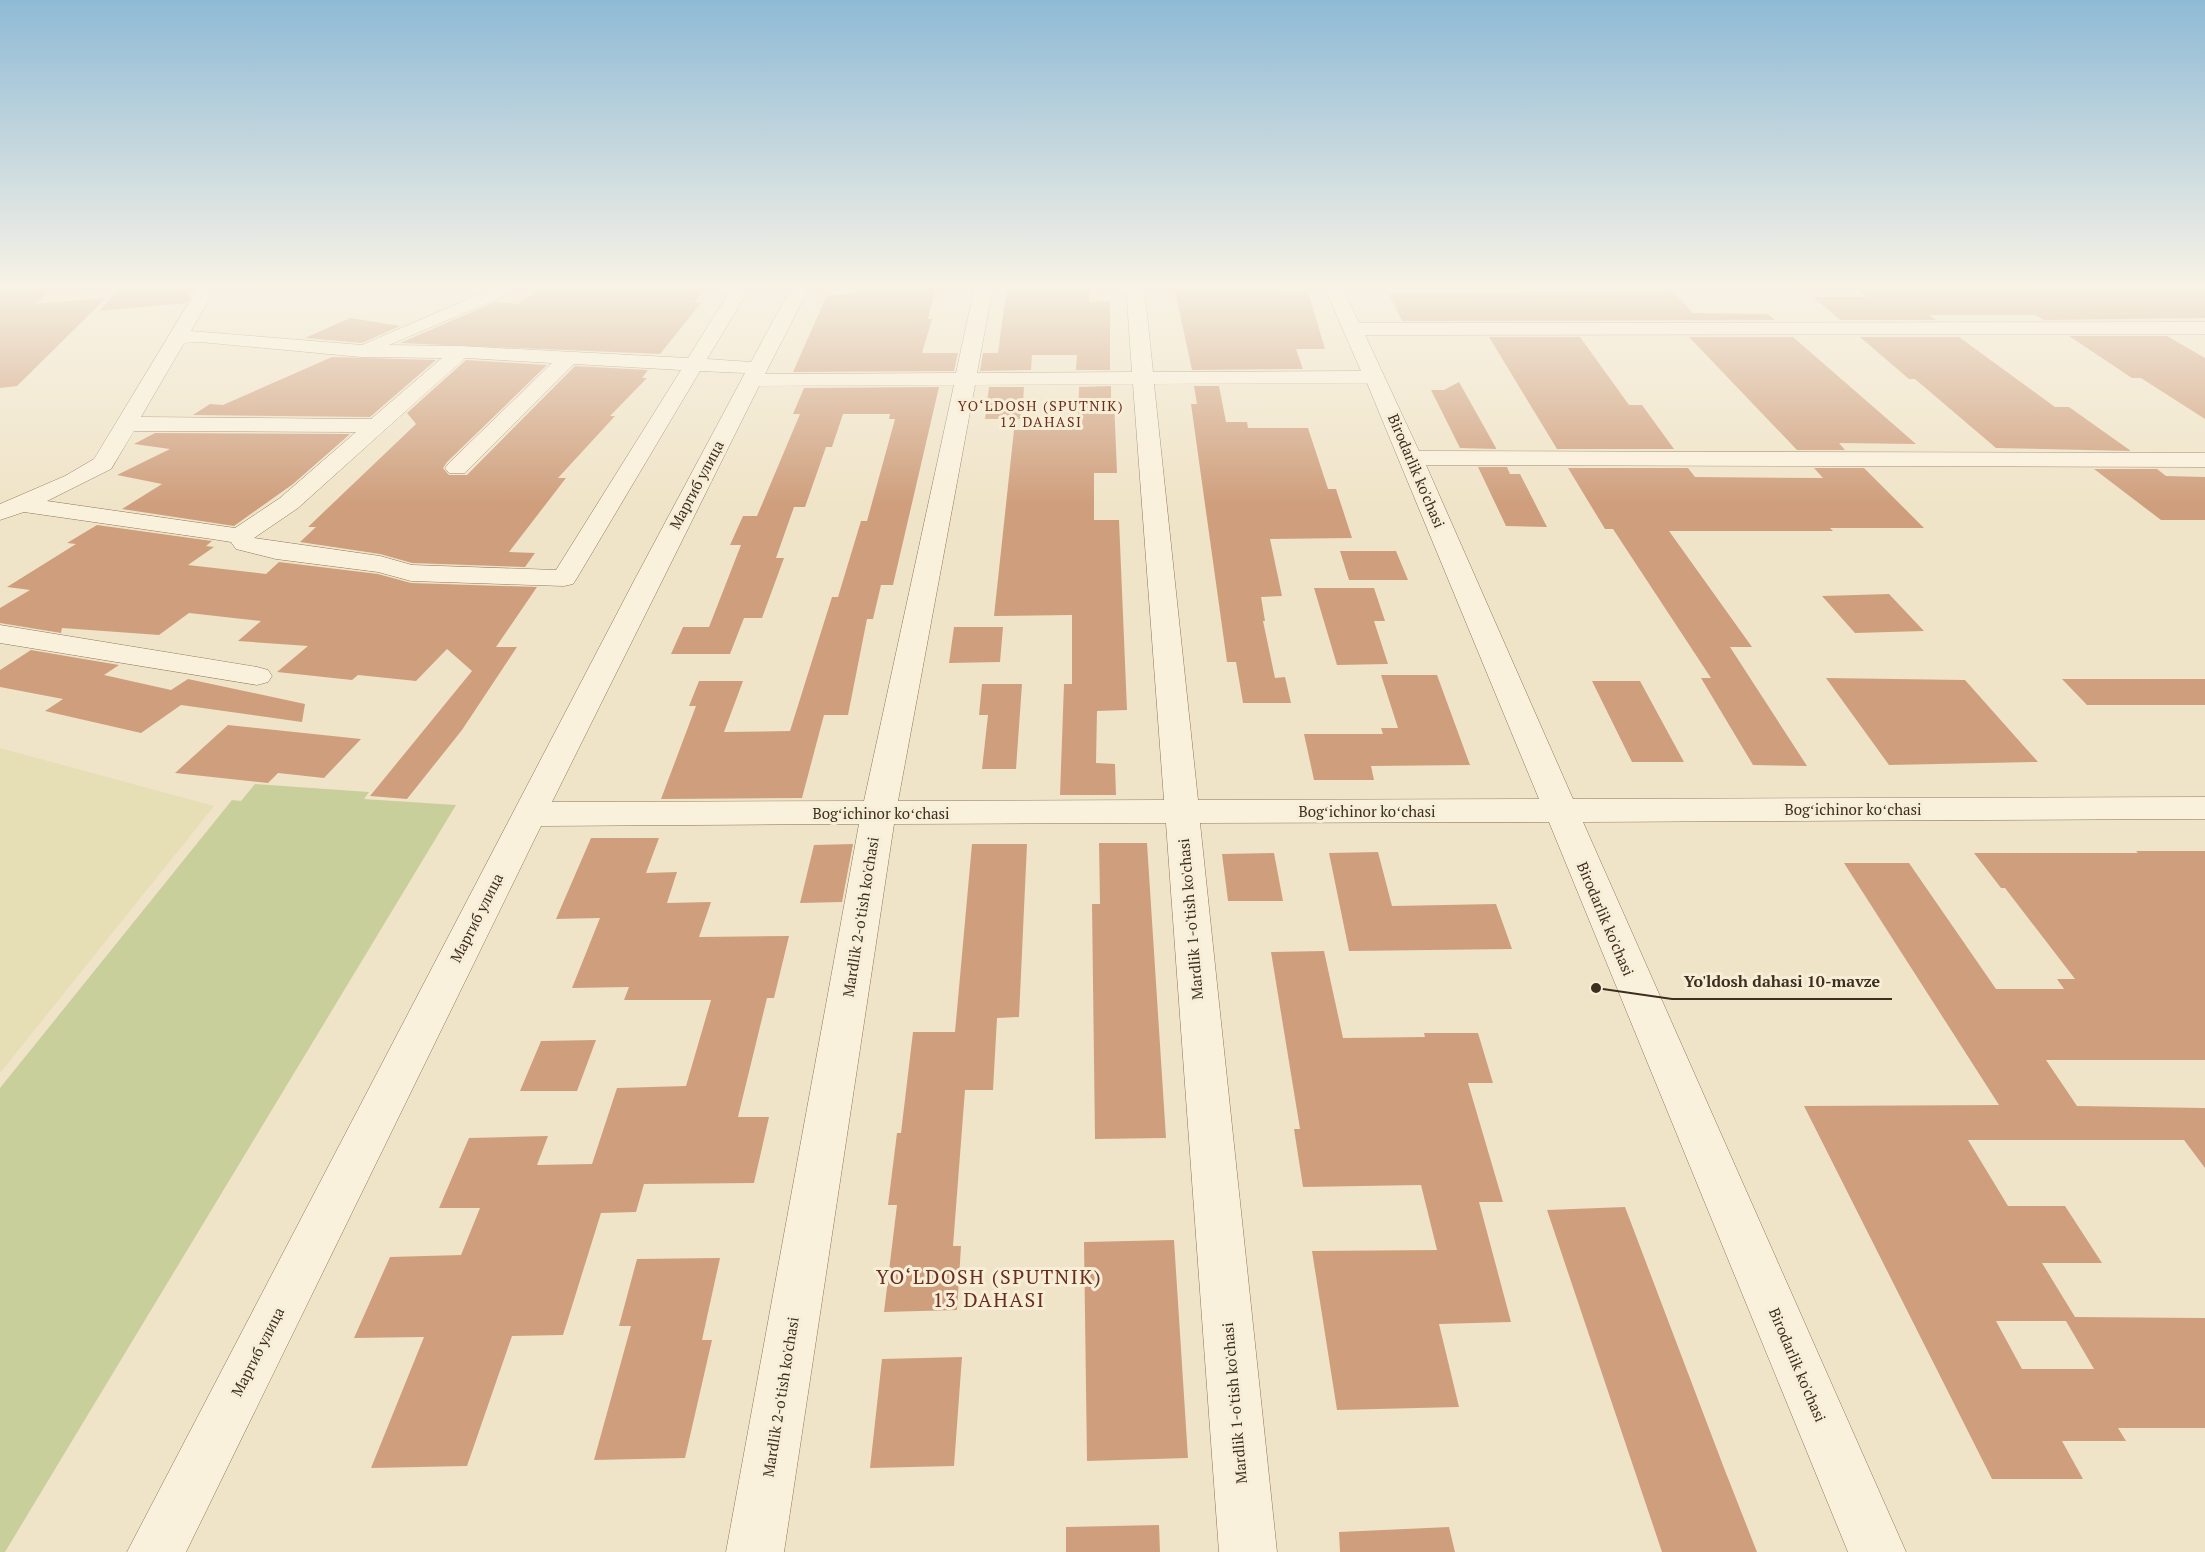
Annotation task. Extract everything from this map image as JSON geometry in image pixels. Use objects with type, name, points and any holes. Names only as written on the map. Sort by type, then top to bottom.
[{"type":"street","points":[[11,508],[94,471],[109,458],[166,358]]},
{"type":"street","points":[[239,536],[289,503],[453,358]]},
{"type":"street","points":[[559,358],[691,365],[755,374],[966,381],[1374,377]]},
{"type":"street","points":[[11,508],[167,523],[239,536],[245,544],[276,551],[380,564],[411,573],[564,578],[695,358]]},
{"type":"street","name":"Маргиб улица","points":[[156,1552],[648,579],[763,358]]},
{"type":"street","name":"Mardlik 2-o'tish ko'chasi","points":[[755,1552],[878,815],[970,358]]},
{"type":"street","name":"Mardlik 1-o'tish ko'chasi","points":[[1141,358],[1248,1552]]},
{"type":"street","name":"Birodarlik ko'chasi","points":[[1365,358],[1411,458],[1877,1552]]},
{"type":"street","points":[[456,468],[568,359]]},
{"type":"street","points":[[129,424],[376,426]]},
{"type":"street","points":[[1411,458],[2205,460]]},
{"type":"street","points":[[0,634],[257,676]]},
{"type":"street","name":"Bogʻichinor koʻchasi","points":[[530,814],[878,815],[2205,808]]},
{"type":"shaded area","points":[[0,748],[214,806],[0,1073]]},
{"type":"green space","points":[[255,784],[369,792],[364,799],[456,805],[5,1552],[0,1552],[0,1088],[232,800],[241,801]]},
{"type":"building","points":[[0,358],[45,358],[17,386],[0,388]]},
{"type":"building","points":[[329,358],[436,360],[370,417],[193,415],[210,404],[223,405]]},
{"type":"building","points":[[799,358],[957,358],[954,371],[793,372]]},
{"type":"building","points":[[982,358],[1032,358],[1031,370],[980,371]]},
{"type":"building","points":[[1077,358],[1110,358],[1110,370],[1076,370]]},
{"type":"building","points":[[1190,358],[1299,358],[1303,369],[1192,370]]},
{"type":"building","points":[[1502,358],[1595,358],[1629,405],[1642,405],[1674,449],[1557,449]]},
{"type":"building","points":[[1709,358],[1818,358],[1916,444],[1839,443],[1845,450],[1797,450]]},
{"type":"building","points":[[1885,358],[1988,358],[2055,407],[2069,407],[2131,451],[1996,448],[1915,379],[1909,379]]},
{"type":"building","points":[[2103,358],[2205,358],[2205,419],[2141,378],[2132,378]]},
{"type":"building","points":[[466,360],[547,365],[447,462],[443,468],[449,475],[467,475],[575,366],[648,370],[642,378],[647,378],[610,416],[615,416],[558,478],[566,478],[509,552],[535,553],[525,567],[412,563],[380,554],[300,542],[316,527],[308,527],[416,424],[407,413]]},
{"type":"building","points":[[1459,382],[1496,449],[1460,448],[1431,390],[1444,390]]},
{"type":"building","points":[[1111,386],[1111,400],[1114,400],[1117,473],[1094,473],[1094,520],[1119,520],[1127,710],[1097,711],[1096,763],[1115,764],[1116,795],[1060,795],[1064,684],[1072,684],[1072,615],[994,616],[1014,430],[1078,429],[1079,387]]},
{"type":"building","points":[[1194,386],[1219,386],[1226,422],[1247,422],[1248,428],[1308,428],[1328,489],[1336,489],[1352,538],[1270,539],[1282,596],[1261,597],[1265,621],[1263,621],[1275,678],[1285,677],[1291,703],[1243,703],[1236,662],[1227,662],[1191,404],[1197,404]]},
{"type":"building","points":[[939,387],[893,585],[881,585],[873,619],[867,619],[848,715],[824,715],[802,798],[661,799],[696,706],[689,706],[699,681],[743,681],[724,732],[790,731],[832,597],[838,597],[861,521],[867,521],[895,419],[889,419],[890,414],[843,414],[832,447],[826,447],[805,507],[794,507],[776,558],[784,558],[762,618],[744,618],[730,654],[671,654],[683,627],[709,627],[741,545],[730,545],[743,516],[757,516],[800,414],[793,414],[804,388]]},
{"type":"building","points":[[989,387],[1024,387],[1022,419],[985,419]]},
{"type":"building","points":[[155,433],[350,434],[293,484],[234,526],[122,509],[162,484],[117,475],[170,449],[134,444]]},
{"type":"building","points":[[1478,467],[1507,467],[1510,474],[1520,474],[1547,527],[1506,526]]},
{"type":"building","points":[[1568,468],[1688,468],[1695,477],[1823,478],[1814,468],[1864,468],[1924,528],[1830,528],[1833,531],[1669,531],[1752,647],[1730,647],[1807,766],[1753,765],[1701,678],[1711,678],[1613,529],[1605,529]]},
{"type":"building","points":[[2094,469],[2157,469],[2166,476],[2205,477],[2205,520],[2161,520]]},
{"type":"building","points":[[97,525],[212,541],[206,546],[214,547],[188,565],[266,574],[279,562],[378,574],[411,583],[537,587],[496,647],[517,647],[462,730],[407,799],[370,796],[472,671],[447,649],[416,681],[358,675],[352,680],[277,672],[308,646],[238,641],[261,621],[189,613],[159,635],[62,628],[61,633],[0,623],[0,608],[30,590],[7,587],[76,544],[67,543]]},
{"type":"building","points":[[1340,551],[1396,551],[1408,580],[1349,580]]},
{"type":"building","points":[[1314,588],[1374,588],[1385,621],[1374,621],[1388,664],[1337,665]]},
{"type":"building","points":[[1889,594],[1924,631],[1855,633],[1822,596]]},
{"type":"building","points":[[954,627],[1003,627],[1000,662],[949,663]]},
{"type":"building","points":[[31,650],[119,665],[104,675],[171,690],[188,679],[305,704],[302,722],[181,705],[141,733],[45,711],[63,699],[0,687],[0,670]]},
{"type":"building","points":[[1381,675],[1437,675],[1470,765],[1371,766],[1374,780],[1314,780],[1304,734],[1383,734],[1381,728],[1398,728]]},
{"type":"building","points":[[1826,678],[1965,680],[2038,762],[1889,765]]},
{"type":"building","points":[[2062,679],[2205,679],[2205,705],[2087,705]]},
{"type":"building","points":[[1592,681],[1640,681],[1684,762],[1632,762]]},
{"type":"building","points":[[982,684],[1022,684],[1016,769],[982,769],[988,715],[979,715]]},
{"type":"building","points":[[228,725],[361,739],[324,778],[278,773],[268,783],[175,773]]},
{"type":"building","points":[[591,838],[659,838],[646,873],[677,872],[667,903],[711,902],[699,937],[789,936],[774,998],[767,998],[738,1117],[769,1117],[754,1183],[644,1184],[636,1212],[601,1213],[563,1335],[512,1336],[467,1466],[371,1468],[424,1337],[354,1338],[390,1257],[461,1255],[480,1208],[439,1208],[469,1138],[548,1136],[537,1165],[592,1164],[617,1088],[686,1086],[711,1000],[624,1000],[629,987],[572,988],[600,918],[556,919]]},
{"type":"building","points":[[1099,843],[1147,843],[1166,1138],[1095,1139],[1092,904],[1100,904]]},
{"type":"building","points":[[853,844],[842,902],[800,903],[814,845]]},
{"type":"building","points":[[972,844],[1027,844],[1019,1017],[997,1018],[993,1090],[965,1090],[953,1246],[961,1246],[957,1310],[884,1312],[897,1205],[888,1205],[897,1133],[901,1133],[913,1032],[955,1032]]},
{"type":"building","points":[[2136,851],[2205,851],[2205,1060],[2046,1060],[2077,1106],[2205,1108],[2205,1168],[2184,1140],[1968,1140],[2008,1206],[2065,1206],[2102,1263],[2042,1263],[2075,1317],[2205,1318],[2205,1428],[2118,1428],[2126,1441],[2062,1441],[2083,1479],[1992,1479],[1804,1106],[1999,1105],[1844,863],[1909,863],[1996,989],[2064,989],[2057,979],[2075,979],[2005,888],[2001,888],[1974,853],[2138,853]],"holes":[[[1996,1321],[2066,1321],[2094,1369],[2022,1369]]]},
{"type":"building","points":[[1378,852],[1392,906],[1496,904],[1512,949],[1349,951],[1329,853]]},
{"type":"building","points":[[1274,853],[1283,901],[1228,901],[1222,854]]},
{"type":"building","points":[[1324,951],[1343,1038],[1425,1037],[1424,1033],[1478,1033],[1493,1083],[1468,1083],[1503,1202],[1479,1202],[1511,1322],[1439,1324],[1459,1407],[1337,1410],[1312,1251],[1437,1250],[1421,1185],[1303,1187],[1294,1129],[1300,1129],[1271,952]]},
{"type":"building","points":[[596,1040],[577,1091],[520,1091],[541,1041]]},
{"type":"building","points":[[1625,1207],[1757,1552],[1662,1552],[1547,1210]]},
{"type":"building","points":[[1174,1240],[1188,1458],[1087,1461],[1084,1242]]},
{"type":"building","points":[[720,1258],[702,1340],[712,1340],[685,1458],[594,1460],[631,1326],[619,1326],[637,1259]]},
{"type":"building","points":[[962,1357],[954,1466],[870,1468],[882,1359]]},
{"type":"building","points":[[1159,1525],[1160,1552],[1066,1552],[1066,1527]]},
{"type":"building","points":[[1449,1527],[1455,1552],[1340,1552],[1339,1532]]},
{"type":"place","name":"Yo'ldosh dahasi 10-mavze","points":[[1596,988]]},
{"type":"district","name":"YO‘LDOSH (SPUTNIK) 12 DAHASI","points":[[1041,414]]},
{"type":"district","name":"YO‘LDOSH (SPUTNIK) 13 DAHASI","points":[[989,1288]]}]
